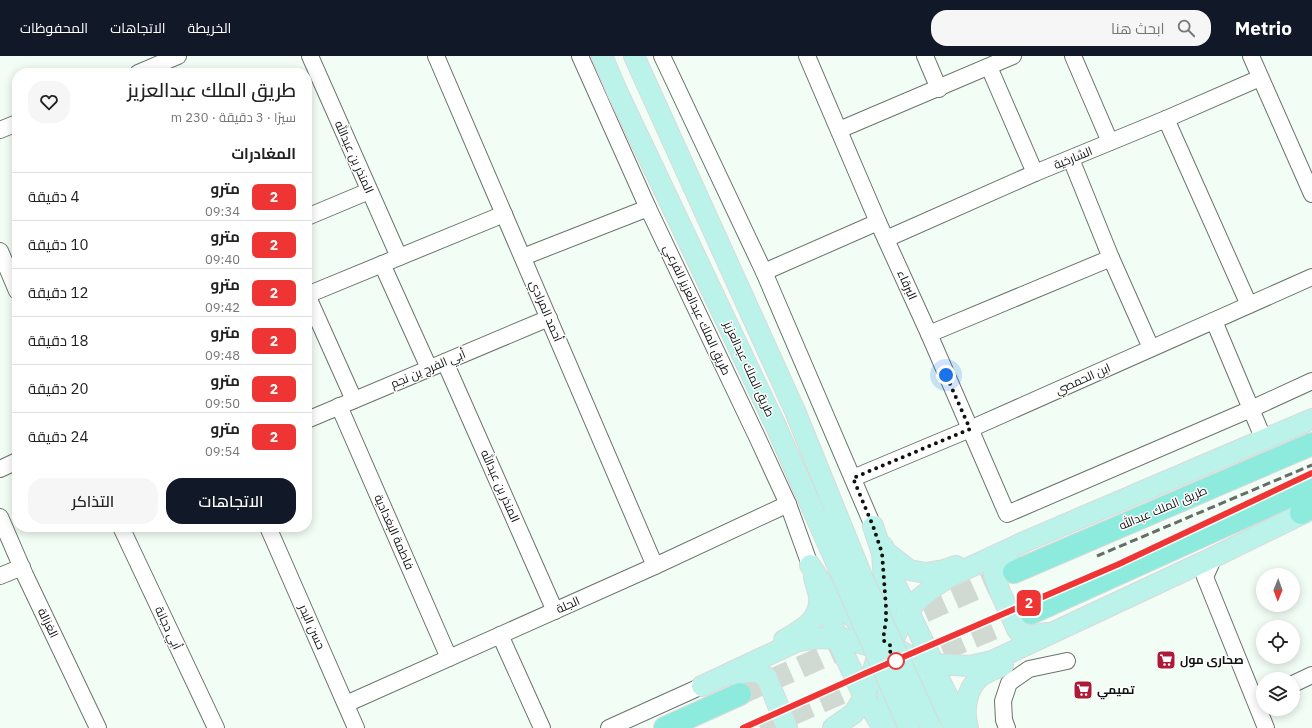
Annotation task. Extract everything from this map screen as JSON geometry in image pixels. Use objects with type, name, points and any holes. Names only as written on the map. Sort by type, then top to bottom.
[{"type":"highway","name":"طريق الملك عبدالله","points":[[1014,572],[1312,444]]},
{"type":"highway","points":[[1031,613],[1312,486]]},
{"type":"highway","points":[[664,728],[740,694]]},
{"type":"main road","name":"طريق الملك عبدالعزيز","points":[[602,56],[617,91],[775,424],[909,728]]},
{"type":"main road","name":"طريق الملك عبدالعزيز","points":[[634,56],[795,412],[861,574],[931,728]]},
{"type":"main road","name":"طريق الملك عبدالله","points":[[1024,542],[1312,419]]},
{"type":"main road","points":[[1268,438],[1312,424]]},
{"type":"main road","points":[[702,686],[798,641],[820,638],[843,638],[886,647],[915,659],[934,664],[970,666],[992,661],[1214,557],[1308,510]]},
{"type":"main road","points":[[873,526],[885,551],[909,570],[926,574],[944,570],[1024,542]]},
{"type":"main road","points":[[873,526],[882,553],[908,612],[934,664],[936,675],[963,728]]},
{"type":"main road","points":[[810,565],[833,582],[855,581],[870,573],[875,554],[873,526]]},
{"type":"main road","points":[[1024,542],[998,559],[994,574],[1000,592],[1018,631],[1031,636],[1042,635],[1099,611]]},
{"type":"main road","points":[[834,728],[854,712],[864,697],[886,647],[916,601],[949,577],[1024,542]]},
{"type":"main road","points":[[882,553],[886,607],[887,683],[890,728]]},
{"type":"main road","points":[[810,565],[827,605],[837,639],[864,697],[883,728]]},
{"type":"main road","points":[[810,565],[830,595],[906,667],[955,728]]},
{"type":"main road","points":[[702,686],[807,627],[815,617],[819,605],[819,596],[810,565]]},
{"type":"main road","points":[[968,728],[966,722],[966,702],[970,690],[980,678],[1099,611]]},
{"type":"main road","points":[[702,686],[745,672],[758,672],[766,678],[787,728]]},
{"type":"main road","points":[[915,728],[921,722],[940,719],[955,728]]},
{"type":"street","points":[[150,68],[178,56]]},
{"type":"street","name":"المنذر بن عبدالله","points":[[310,56],[399,257]]},
{"type":"street","name":"أحمد المرادي","points":[[436,56],[655,566]]},
{"type":"street","name":"طريق الملك عبدالعزيز الفرعي","points":[[580,56],[648,208],[788,504],[810,565]]},
{"type":"street","points":[[662,56],[764,272],[873,526]]},
{"type":"street","name":"البرقاء","points":[[807,56],[878,222],[929,334],[1007,514],[1251,409]]},
{"type":"street","points":[[925,56],[939,88]]},
{"type":"street","points":[[839,130],[1013,56]]},
{"type":"street","points":[[1072,56],[1110,142]]},
{"type":"street","points":[[1251,56],[1312,194]]},
{"type":"street","points":[[989,67],[1035,173]]},
{"type":"street","name":"الشارخية","points":[[886,239],[1035,173],[1166,119],[1260,78]]},
{"type":"street","points":[[617,91],[616,101],[619,114],[670,234],[675,263]]},
{"type":"street","points":[[1166,119],[1249,306]]},
{"type":"street","points":[[0,130],[12,125]]},
{"type":"street","points":[[1070,159],[1111,258],[1151,348]]},
{"type":"street","points":[[312,215],[369,191]]},
{"type":"street","points":[[523,257],[648,208]]},
{"type":"street","points":[[312,293],[504,214]]},
{"type":"street","points":[[764,272],[878,222]]},
{"type":"street","points":[[0,251],[12,279]]},
{"type":"street","points":[[929,334],[1111,258]]},
{"type":"street","points":[[382,264],[429,368]]},
{"type":"street","name":"ابن الحمصي","points":[[853,478],[970,429],[1312,277]]},
{"type":"street","points":[[312,306],[354,400]]},
{"type":"street","name":"أبي الفرج بن نجم","points":[[312,418],[549,318]]},
{"type":"street","points":[[1214,321],[1251,409],[1268,438]]},
{"type":"street","name":"المنذر بن عبدالله","points":[[445,362],[555,611]]},
{"type":"street","points":[[1251,409],[1312,381]]},
{"type":"street","name":"فاطمة البغدادية","points":[[339,406],[449,658]]},
{"type":"street","points":[[0,469],[12,463]]},
{"type":"street","name":"الجلة","points":[[346,704],[655,566],[788,504]]},
{"type":"street","name":"الغزالة","points":[[0,516],[22,567],[98,728]]},
{"type":"street","name":"أبي دجانة","points":[[123,532],[216,728]]},
{"type":"street","name":"حسن البدر","points":[[270,532],[356,728]]},
{"type":"street","points":[[1214,557],[1205,577],[1256,692]]},
{"type":"street","points":[[0,576],[22,567]]},
{"type":"street","points":[[500,635],[542,728]]},
{"type":"street","points":[[1007,728],[1004,720],[1003,701],[1009,682],[1029,669],[1067,661]]},
{"type":"street","points":[[1300,681],[1312,675]]},
{"type":"street","points":[[609,728],[702,686]]},
{"type":"street","points":[[1263,716],[1266,728]]},
{"type":"tunnel","points":[[894,625],[1014,572]]},
{"type":"tunnel","points":[[912,663],[1031,613]]},
{"type":"tunnel","points":[[740,694],[859,641]]},
{"type":"tunnel","points":[[760,728],[877,678]]},
{"type":"railway","points":[[1097,556],[1312,465]]},
{"type":"railway","points":[[1105,570],[1312,473]]},
{"type":"metro line","name":"2","points":[[743,728],[866,673],[1119,564],[1273,490],[1312,473]]},
{"type":"place","name":"صحارى مول","points":[[1166,660]]},
{"type":"place","name":"تمیمي","points":[[1083,690]]},
{"type":"route","points":[[896,661],[898,660],[890,654],[891,646],[883,640],[886,607],[882,553],[873,526],[853,478],[970,429],[946,375]]}]
